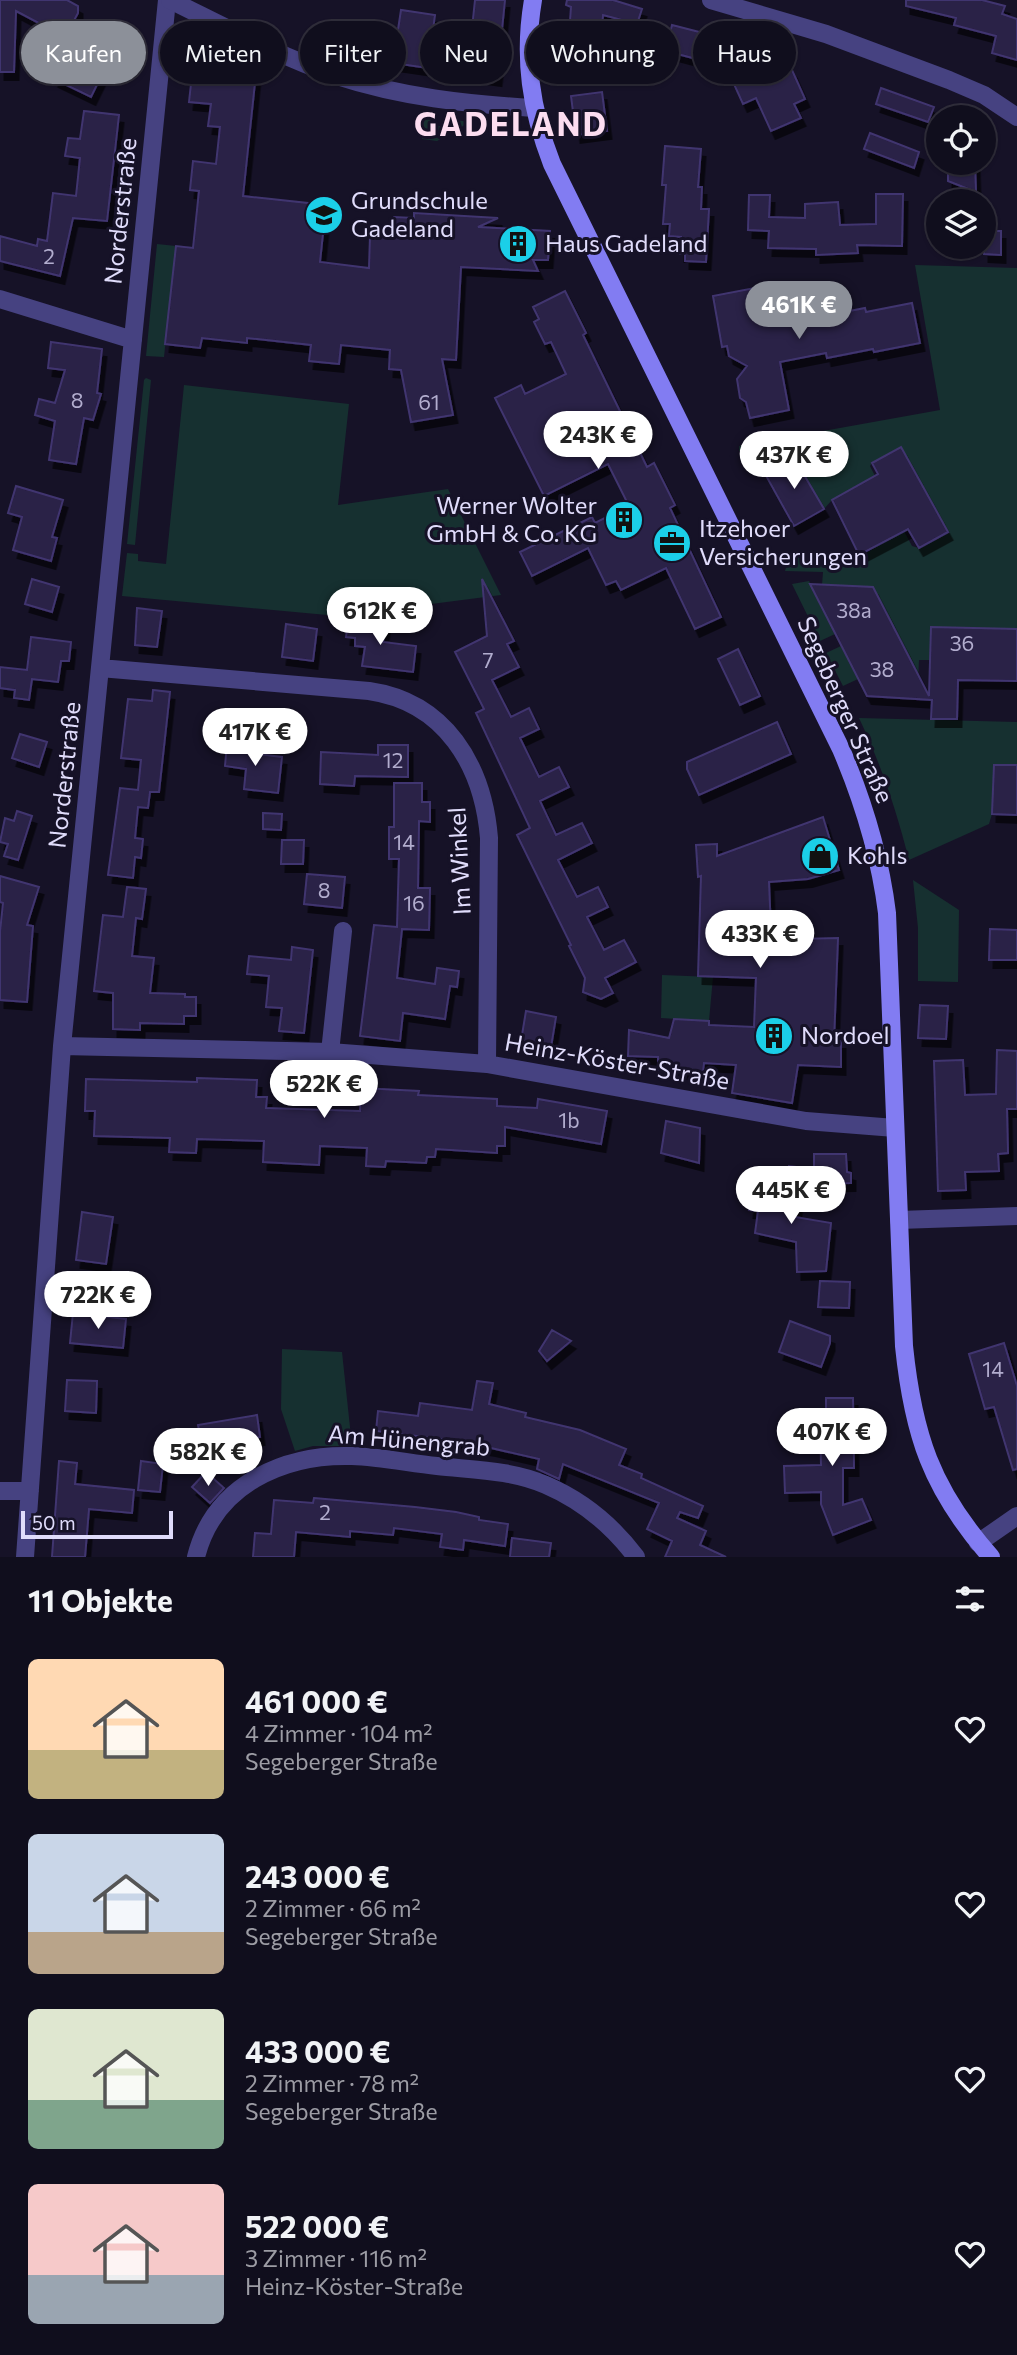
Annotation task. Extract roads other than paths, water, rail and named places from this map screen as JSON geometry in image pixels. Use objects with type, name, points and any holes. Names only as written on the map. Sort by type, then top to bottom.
[{"type":"main road","name":"Segeberger Straße","points":[[533,0],[528,59],[533,108],[552,164],[825,716],[856,784],[870,824],[882,872],[887,913],[904,1346],[914,1419],[936,1478],[978,1543],[991,1557]]},
{"type":"street","points":[[169,0],[256,43],[338,76],[412,95],[480,105],[533,108]]},
{"type":"street","name":"Norderstraße","points":[[25,1557],[62,1046],[169,0]]},
{"type":"street","points":[[711,0],[827,34],[949,80],[984,95],[1017,117]]},
{"type":"street","points":[[0,299],[133,340]]},
{"type":"street","name":"Im Winkel","points":[[100,668],[390,694],[408,701],[435,718],[467,761],[485,807],[489,838],[487,1064]]},
{"type":"street","points":[[330,1052],[343,931]]},
{"type":"street","name":"Heinz-Köster-Straße","points":[[62,1046],[330,1052],[487,1064],[806,1121],[895,1128]]},
{"type":"street","points":[[899,1220],[1017,1216]]},
{"type":"street","name":"Am Hünengrab","points":[[196,1557],[207,1526],[233,1494],[249,1482],[266,1472],[307,1459],[354,1456],[512,1475],[544,1484],[594,1512],[636,1557]]},
{"type":"street","points":[[0,1491],[30,1491]]},
{"type":"street","points":[[978,1543],[1017,1516]]},
{"type":"place","name":"Grundschule Gadeland","points":[[324,215]]},
{"type":"place","name":"Haus Gadeland","points":[[518,244]]},
{"type":"place","name":"Werner Wolter GmbH & Co. KG","points":[[624,520]]},
{"type":"place","name":"Itzehoer Versicherungen","points":[[672,543]]},
{"type":"place","name":"Kohls","points":[[820,856]]},
{"type":"place","name":"Nordoel","points":[[774,1036]]},
{"type":"district","name":"GADELAND","points":[[511,125]]}]
